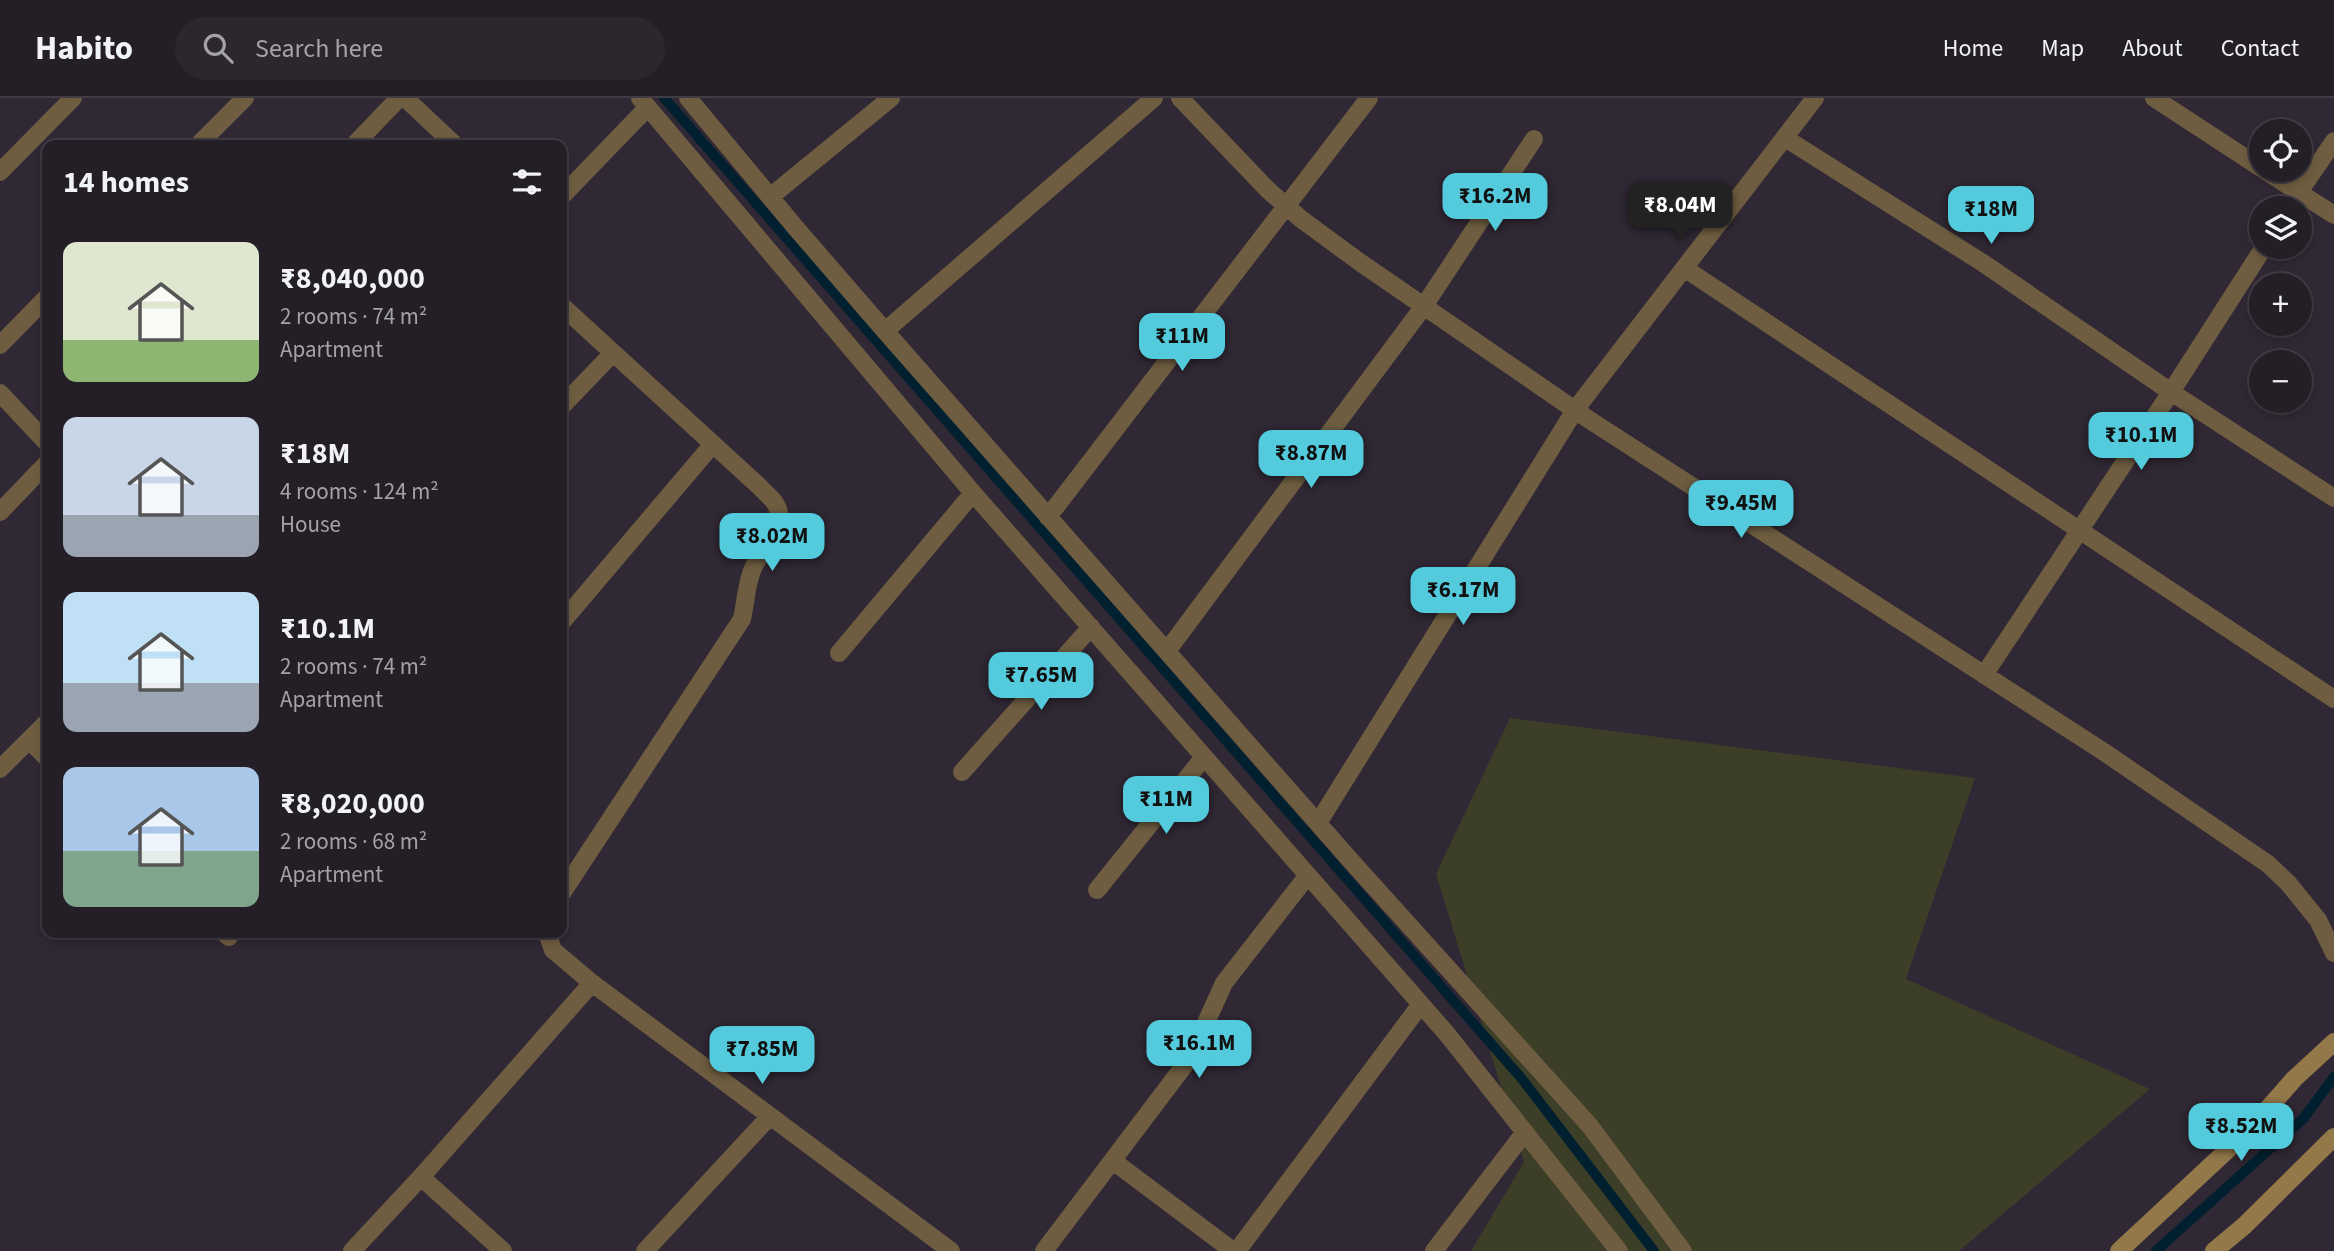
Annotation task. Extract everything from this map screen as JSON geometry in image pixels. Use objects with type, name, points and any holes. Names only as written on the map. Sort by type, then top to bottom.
[{"type":"street","points":[[0,172],[73,98]]},
{"type":"street","points":[[203,140],[245,98]]},
{"type":"street","points":[[359,140],[399,98]]},
{"type":"street","points":[[405,98],[450,140]]},
{"type":"street","points":[[688,98],[770,197],[1048,517],[1590,1126],[1684,1251]]},
{"type":"street","points":[[770,197],[891,98]]},
{"type":"street","points":[[886,331],[1154,98]]},
{"type":"street","points":[[1180,98],[1286,205],[1351,256],[1576,410],[2196,813],[2268,864],[2288,883],[2318,920],[2334,953]]},
{"type":"street","points":[[1048,517],[1369,98]]},
{"type":"street","points":[[1318,823],[1576,410],[1815,98]]},
{"type":"street","points":[[2154,98],[2249,160]]},
{"type":"street","points":[[567,190],[644,102],[973,493],[1421,1004],[1619,1251]]},
{"type":"street","points":[[1785,138],[1983,263],[2171,392],[2334,498]]},
{"type":"street","points":[[1167,651],[1424,306],[1534,139]]},
{"type":"street","points":[[2296,196],[2334,141]]},
{"type":"street","points":[[2283,182],[2334,215]]},
{"type":"street","points":[[1984,675],[2255,259]]},
{"type":"street","points":[[1684,268],[2334,699]]},
{"type":"street","points":[[0,345],[42,302]]},
{"type":"street","points":[[567,311],[776,504],[779,523],[754,565],[742,619],[567,871]]},
{"type":"street","points":[[567,401],[613,353]]},
{"type":"street","points":[[0,393],[42,438]]},
{"type":"street","points":[[567,616],[713,444]]},
{"type":"street","points":[[0,512],[42,468]]},
{"type":"street","points":[[839,653],[973,493]]},
{"type":"street","points":[[962,772],[1091,627]]},
{"type":"street","points":[[0,769],[42,727]]},
{"type":"street","points":[[29,740],[42,753]]},
{"type":"street","points":[[1097,890],[1204,757]]},
{"type":"street","points":[[1044,1251],[1190,1058],[1224,983],[1308,875]]},
{"type":"street","points":[[549,938],[553,950],[592,983],[770,1116],[928,1244],[951,1251]]},
{"type":"street","points":[[352,1251],[592,983]]},
{"type":"street","points":[[1113,1161],[1235,1251],[1421,1004]]},
{"type":"street","points":[[2119,1251],[2251,1128],[2294,1079],[2334,1042]]},
{"type":"street","points":[[645,1251],[770,1116]]},
{"type":"street","points":[[1434,1251],[1525,1132]]},
{"type":"street","points":[[2214,1251],[2244,1226],[2334,1137]]},
{"type":"street","points":[[421,1177],[503,1251]]},
{"type":"green space","points":[[1510,718],[1975,778],[1906,979],[2150,1089],[1959,1251],[1471,1251],[1524,1162],[1436,874]]},
{"type":"waterway","points":[[664,98],[1522,1079],[1654,1251]]},
{"type":"waterway","points":[[2156,1251],[2303,1119],[2334,1077]]}]
